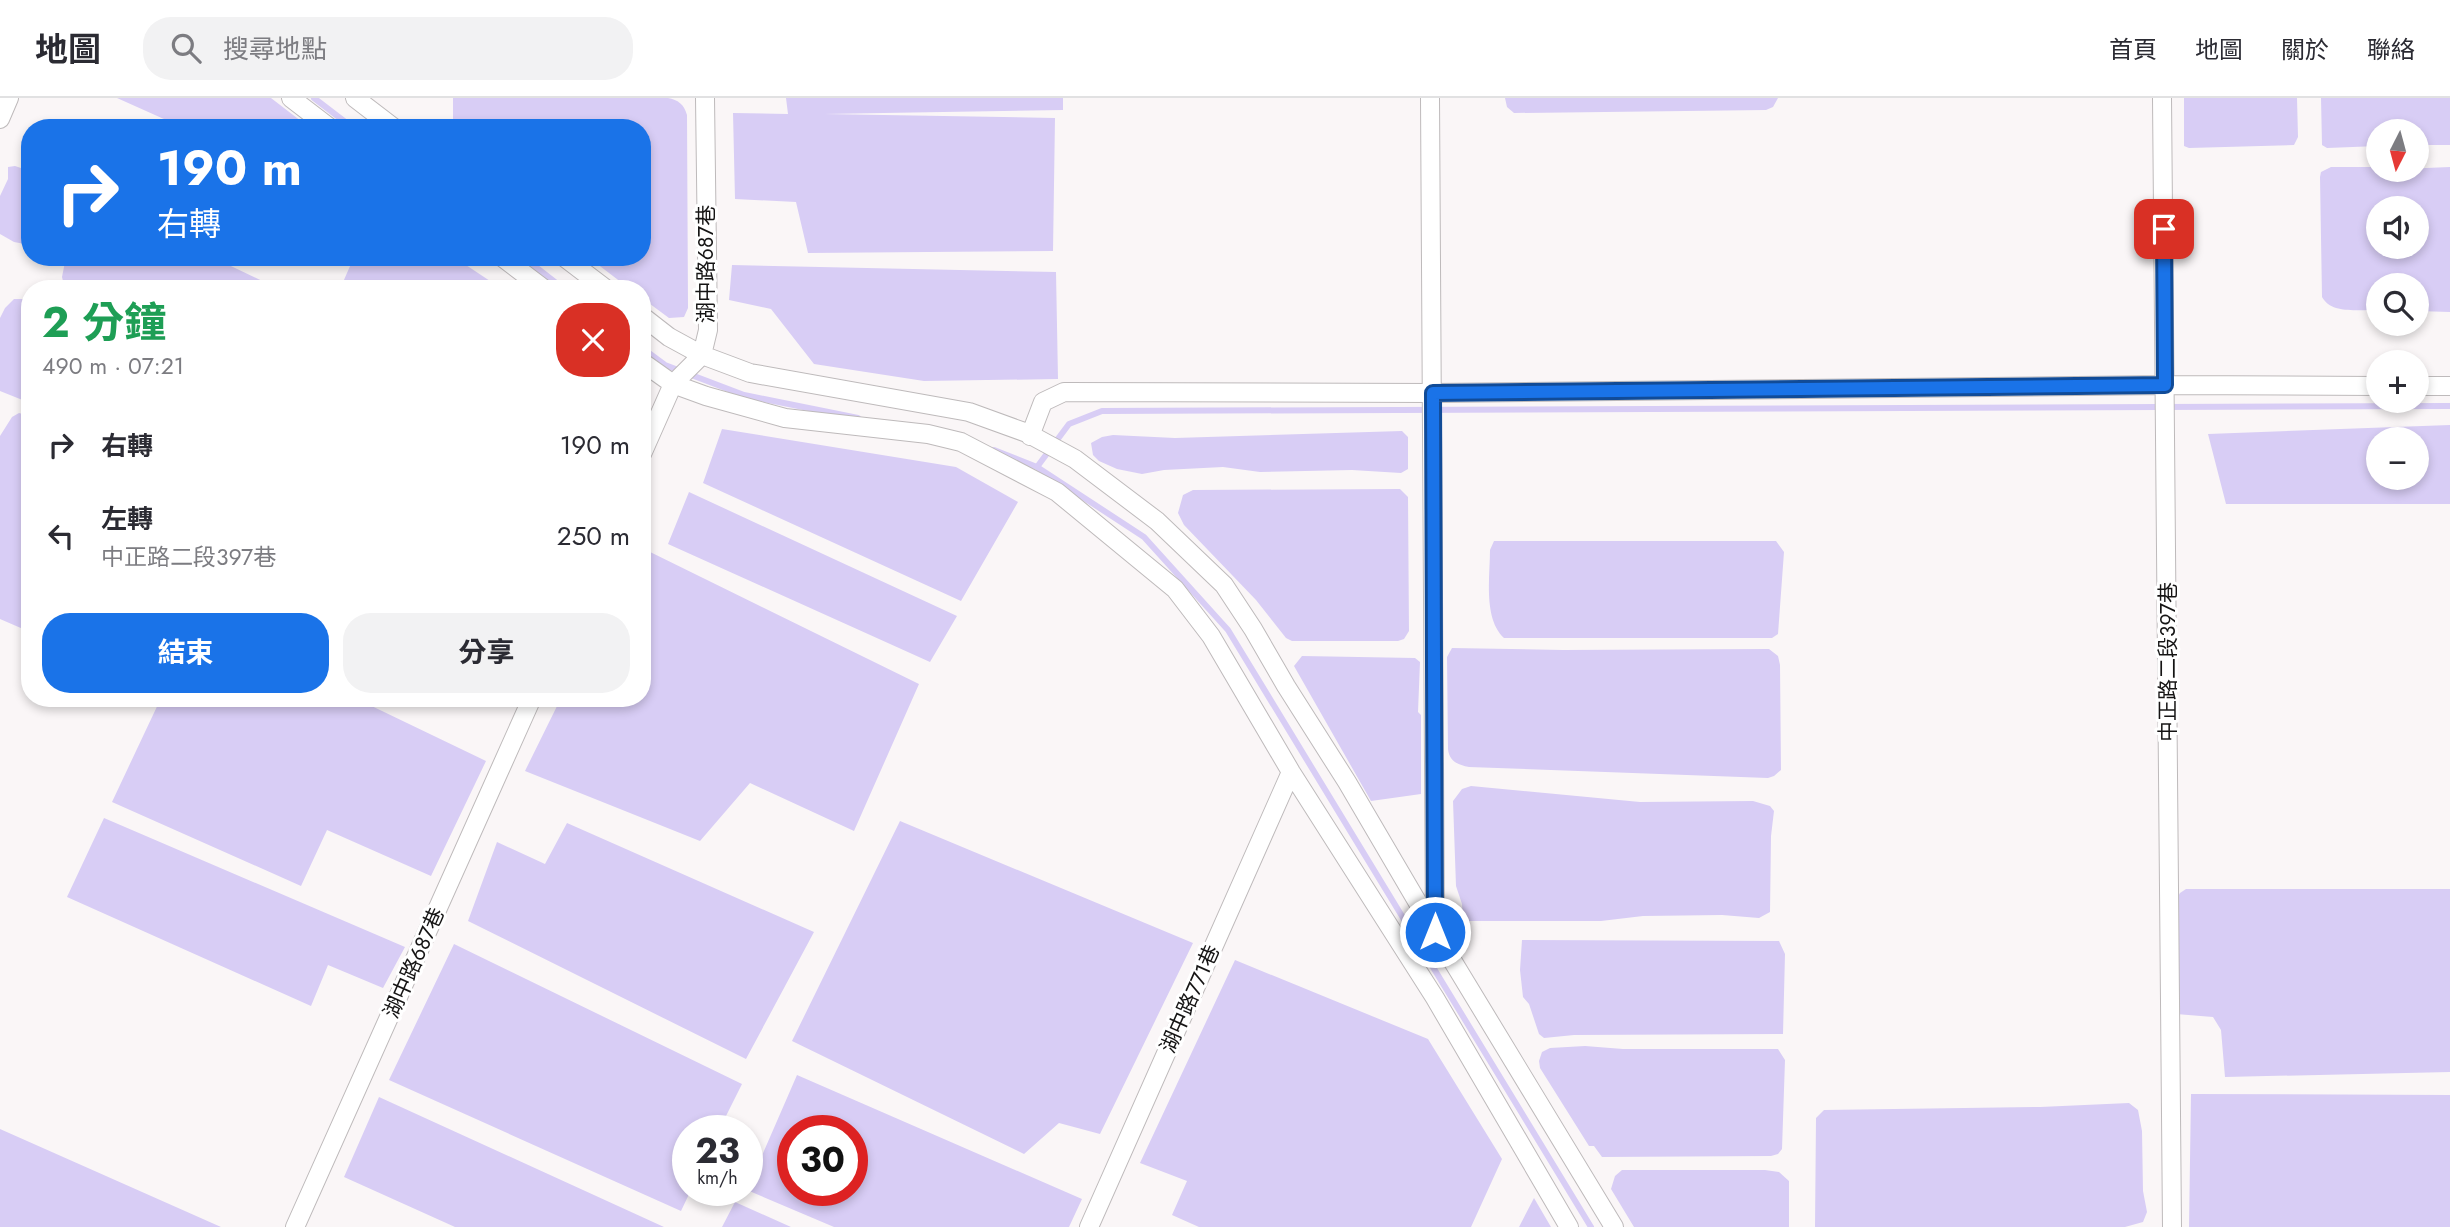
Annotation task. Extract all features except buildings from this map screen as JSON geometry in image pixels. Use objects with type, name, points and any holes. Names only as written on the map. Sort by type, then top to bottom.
[{"type":"street","points":[[0,119],[9,98]]},
{"type":"street","points":[[291,98],[318,119]]},
{"type":"street","points":[[355,98],[382,119]]},
{"type":"street","name":"湖中路687巷","points":[[702,355],[708,330],[705,98]]},
{"type":"street","points":[[1430,98],[1435,932]]},
{"type":"street","name":"中正路二段397巷","points":[[2162,98],[2172,1227]]},
{"type":"street","points":[[514,266],[532,280]]},
{"type":"street","points":[[576,266],[594,280]]},
{"type":"street","points":[[651,323],[669,337],[702,355],[750,373],[969,412],[1030,436],[1074,459],[1157,521],[1224,585],[1348,782],[1435,932],[1614,1227]]},
{"type":"street","points":[[651,434],[673,384],[702,355]]},
{"type":"street","points":[[651,368],[673,384],[785,418],[928,434],[961,442],[1057,492],[1175,589],[1211,636],[1292,772],[1435,998],[1569,1227]]},
{"type":"street","points":[[1030,436],[1043,402],[1064,392],[1433,393],[2165,385],[2366,386]]},
{"type":"street","points":[[2429,386],[2450,387]]},
{"type":"street","name":"湖中路687巷","points":[[295,1227],[528,707]]},
{"type":"street","name":"湖中路771巷","points":[[1089,1227],[1292,772]]},
{"type":"shaded area","points":[[117,98],[271,98],[298,119],[164,119]]},
{"type":"shaded area","points":[[453,98],[668,98],[680,103],[687,115],[688,308],[684,317],[669,318],[651,305],[651,280],[618,280],[600,266],[651,266],[651,119],[453,119]]},
{"type":"shaded area","points":[[786,98],[1063,98],[1063,110],[824,114],[1055,118],[1053,251],[808,253],[796,202],[735,199],[733,113],[788,114]]},
{"type":"shaded area","points":[[1505,98],[1778,98],[1773,107],[1766,110],[1514,113],[1507,107]]},
{"type":"shaded area","points":[[2184,98],[2297,98],[2298,137],[2294,145],[2189,148],[2184,146]]},
{"type":"shaded area","points":[[2321,98],[2450,98],[2450,145],[2429,145],[2429,119],[2366,119],[2366,146],[2327,148],[2322,145]]},
{"type":"shaded area","points":[[8,167],[21,168],[21,243],[0,234],[0,196],[8,179]]},
{"type":"shaded area","points":[[2331,167],[2366,167],[2366,182],[2429,182],[2429,168],[2450,167],[2450,312],[2429,311],[2429,273],[2366,273],[2366,310],[2339,309],[2327,303],[2322,297],[2321,172]]},
{"type":"shaded area","points":[[732,265],[1056,272],[1058,379],[924,381],[814,364],[771,309],[729,300]]},
{"type":"shaded area","points":[[64,266],[231,266],[260,280],[63,280]]},
{"type":"shaded area","points":[[350,266],[468,266],[488,280],[344,280]]},
{"type":"shaded area","points":[[14,299],[21,299],[21,399],[0,391],[0,318]]},
{"type":"shaded area","points":[[21,414],[21,628],[0,619],[0,436],[12,417]]},
{"type":"shaded area","points":[[2450,425],[2450,504],[2226,504],[2208,434],[2366,428],[2366,490],[2429,490],[2429,427],[2396,427]]},
{"type":"shaded area","points":[[722,429],[956,467],[1018,502],[961,601],[703,483]]},
{"type":"shaded area","points":[[1402,431],[1408,437],[1408,469],[1401,473],[1352,470],[1260,472],[1223,467],[1142,474],[1117,469],[1099,461],[1093,455],[1091,443],[1113,435],[1175,438]]},
{"type":"shaded area","points":[[1400,489],[1408,497],[1409,631],[1404,639],[1398,641],[1292,641],[1286,638],[1256,600],[1184,525],[1178,513],[1183,495],[1193,490]]},
{"type":"shaded area","points":[[689,492],[957,616],[930,662],[668,544]]},
{"type":"shaded area","points":[[1494,541],[1776,541],[1784,552],[1778,634],[1772,638],[1504,638],[1497,630],[1490,608],[1490,550]]},
{"type":"shaded area","points":[[651,552],[919,684],[854,831],[750,783],[700,841],[525,771],[557,707],[651,707]]},
{"type":"shaded area","points":[[1452,648],[1769,649],[1778,656],[1780,665],[1781,770],[1768,778],[1461,765],[1452,759],[1448,749],[1447,657]]},
{"type":"shaded area","points":[[1302,656],[1415,658],[1420,662],[1418,712],[1421,715],[1421,794],[1371,801],[1294,666]]},
{"type":"shaded area","points":[[157,707],[374,707],[486,761],[431,876],[327,830],[301,886],[112,802]]},
{"type":"shaded area","points":[[1471,786],[1640,802],[1753,801],[1770,806],[1774,811],[1770,912],[1759,918],[1722,915],[1643,916],[1601,921],[1463,921],[1462,904],[1456,886],[1453,801],[1462,789]]},
{"type":"shaded area","points":[[104,818],[405,947],[383,988],[328,965],[311,1006],[67,897]]},
{"type":"shaded area","points":[[900,821],[1193,943],[1100,1134],[1059,1123],[1024,1154],[792,1041]]},
{"type":"shaded area","points":[[567,823],[814,932],[746,1059],[468,921],[497,842],[545,864]]},
{"type":"shaded area","points":[[2186,889],[2450,889],[2450,1072],[2225,1077],[2221,1030],[2213,1017],[2176,1014],[2176,900]]},
{"type":"shaded area","points":[[1522,940],[1779,941],[1785,954],[1783,1034],[1574,1035],[1544,1038],[1539,1034],[1529,1004],[1523,997],[1520,970]]},
{"type":"shaded area","points":[[454,944],[742,1084],[726,1115],[672,1115],[672,1206],[683,1206],[681,1211],[389,1080]]},
{"type":"shaded area","points":[[1235,960],[1428,1039],[1502,1159],[1471,1227],[1199,1227],[1172,1215],[1187,1181],[1140,1163]]},
{"type":"shaded area","points":[[1585,1046],[1623,1049],[1778,1049],[1785,1060],[1782,1149],[1771,1156],[1602,1157],[1594,1146],[1589,1146],[1540,1068],[1542,1052],[1550,1048]]},
{"type":"shaded area","points":[[797,1075],[1082,1199],[1069,1227],[834,1227],[785,1206],[868,1206],[868,1115],[780,1115]]},
{"type":"shaded area","points":[[2191,1094],[2450,1095],[2450,1227],[2189,1227]]},
{"type":"shaded area","points":[[379,1097],[664,1227],[455,1227],[344,1177]]},
{"type":"shaded area","points":[[2129,1103],[2138,1110],[2142,1131],[2143,1191],[2147,1212],[2143,1222],[2125,1227],[1815,1227],[1816,1118],[1824,1110]]},
{"type":"shaded area","points":[[777,1121],[777,1203],[763,1197],[763,1153]]},
{"type":"shaded area","points":[[0,1129],[221,1227],[0,1227]]},
{"type":"shaded area","points":[[1622,1170],[1779,1172],[1789,1181],[1789,1227],[1634,1227],[1611,1189],[1615,1176]]},
{"type":"shaded area","points":[[1534,1198],[1551,1227],[1519,1227]]},
{"type":"shaded area","points":[[733,1206],[744,1206],[791,1227],[722,1227]]},
{"type":"waterway","points":[[314,98],[341,119]]},
{"type":"waterway","points":[[535,266],[552,280]]},
{"type":"waterway","points":[[651,355],[665,365],[744,395],[858,418]]},
{"type":"waterway","points":[[1037,467],[1069,424],[1102,411],[2450,406]]},
{"type":"waterway","points":[[994,450],[1037,467],[1144,537],[1228,630],[1591,1227]]},
{"type":"route","points":[[1435,932],[1433,393],[2165,385],[2164,229]]}]
